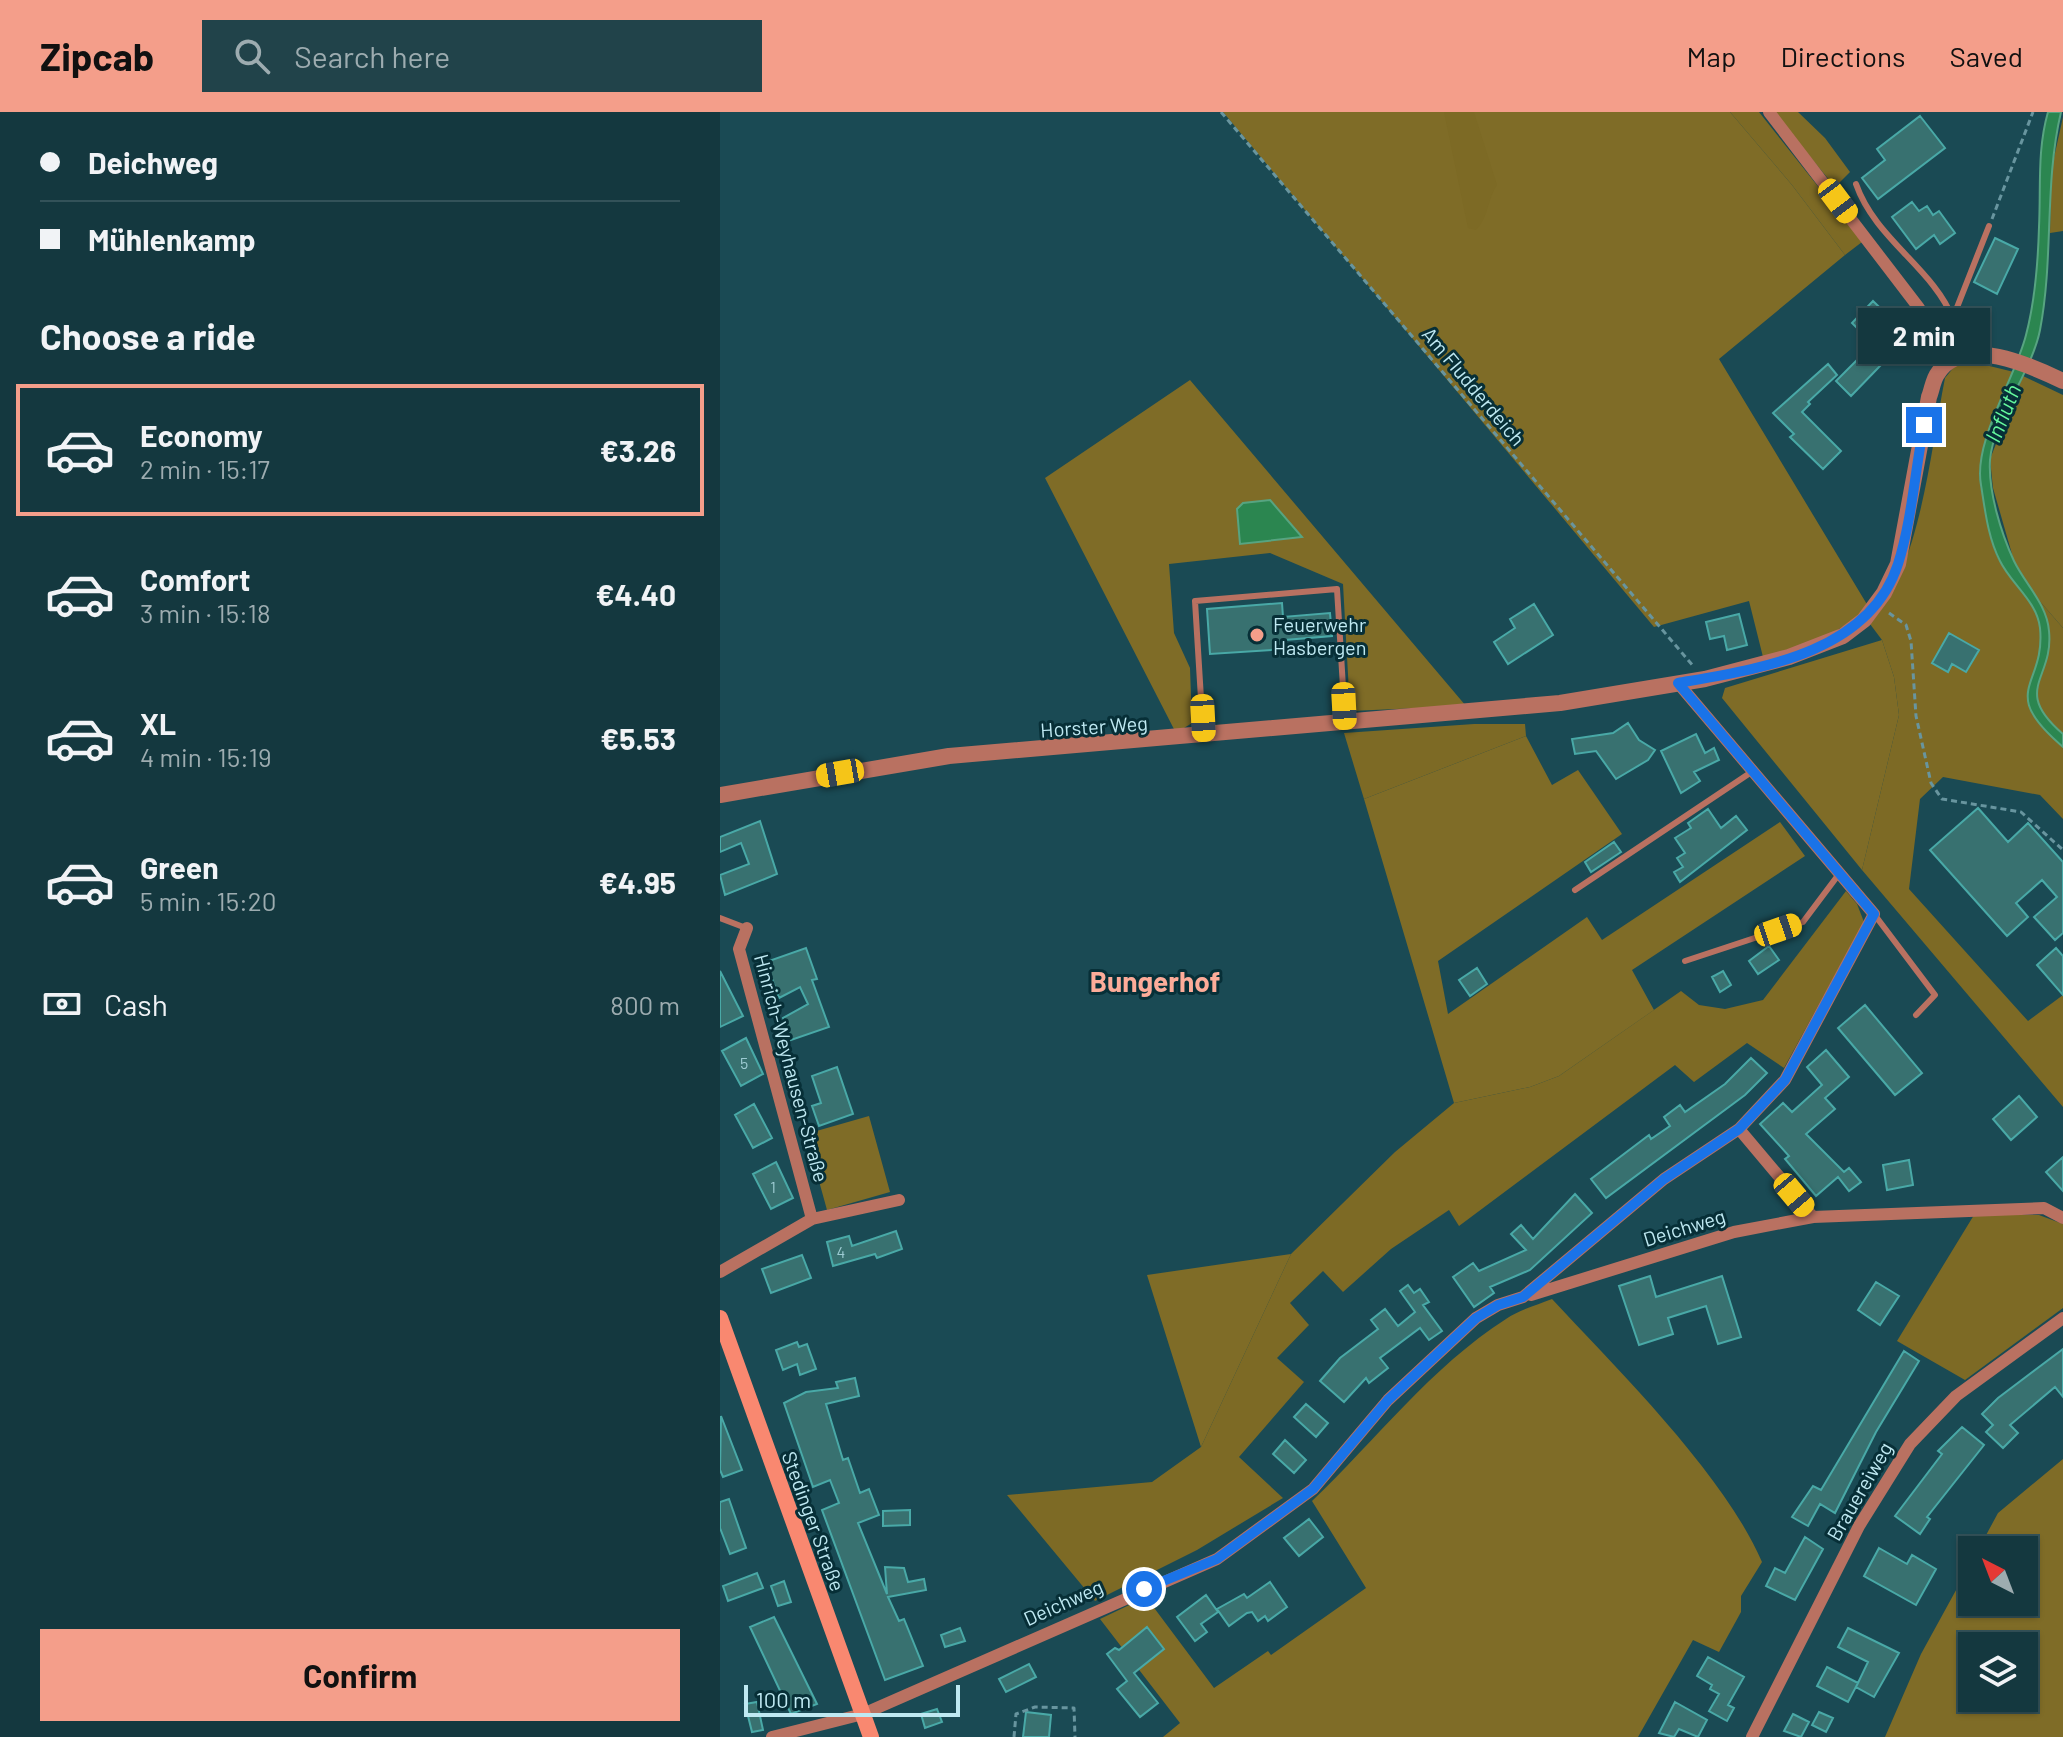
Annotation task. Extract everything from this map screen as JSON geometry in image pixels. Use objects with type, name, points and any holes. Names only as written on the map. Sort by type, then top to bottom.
[{"type":"main road","name":"Stedinger Straße","points":[[720,1318],[724,1340],[871,1737]]},
{"type":"street","points":[[1769,112],[1953,359],[1964,355],[2009,361],[2033,366],[2063,381]]},
{"type":"street","name":"Horster Weg","points":[[720,795],[949,756],[1204,737],[1560,703],[1705,679],[1789,657],[1843,636],[1874,608],[1898,564],[1929,397],[1938,373],[1953,359]]},
{"type":"street","points":[[1671,684],[1753,771],[1874,914]]},
{"type":"street","name":"Deichweg","points":[[1523,1297],[1664,1179],[1739,1129],[1785,1080],[1874,914]]},
{"type":"street","name":"Hinrich-Weyhausen-Straße","points":[[747,928],[739,949],[812,1219]]},
{"type":"street","points":[[1739,1129],[1813,1217]]},
{"type":"street","points":[[720,1272],[812,1219],[899,1200]]},
{"type":"street","name":"Deichweg","points":[[772,1737],[863,1714],[1217,1559],[1313,1489],[1388,1400],[1476,1318],[1498,1305],[1734,1232],[1813,1217],[2044,1208],[2063,1218]]},
{"type":"street","name":"Brauereiweg","points":[[1752,1737],[1859,1526],[1910,1444],[1956,1396],[2063,1318]]},
{"type":"lane","points":[[1856,184],[1882,229],[1946,301],[1953,319]]},
{"type":"lane","points":[[1943,343],[1989,226]]},
{"type":"lane","points":[[1204,737],[1195,601],[1337,589],[1345,724]]},
{"type":"lane","points":[[1575,890],[1753,771]]},
{"type":"lane","points":[[1685,961],[1803,922],[1840,873]]},
{"type":"lane","points":[[1874,914],[1935,995],[1916,1015]]},
{"type":"lane","points":[[720,918],[747,928]]},
{"type":"path","name":"Am Fludderdeich","points":[[1221,112],[1705,679]]},
{"type":"path","points":[[1989,226],[2033,112]]},
{"type":"path","points":[[1874,608],[1895,615],[1906,625],[1911,641],[1916,716],[1931,783],[1942,799],[2021,812],[2063,850]]},
{"type":"path","points":[[1014,1737],[1016,1714],[1035,1707],[1074,1708],[1075,1737]]},
{"type":"shaded area","points":[[1223,112],[1730,112],[1792,185],[1845,255],[1719,359],[1868,606],[1833,633],[1763,657],[1749,601],[1654,627]]},
{"type":"shaded area","points":[[1444,112],[1474,112],[1497,185],[1476,230],[1468,228]]},
{"type":"shaded area","points":[[1730,112],[1759,112],[1862,242],[1845,255],[1792,185]]},
{"type":"shaded area","points":[[1773,112],[1798,112],[1825,138],[1850,172],[1835,187]]},
{"type":"shaded area","points":[[2063,117],[2063,231],[2050,233],[2051,171]]},
{"type":"shaded area","points":[[1969,361],[2014,372],[1986,440],[1980,482],[1996,553],[2038,618],[2040,646],[2028,699],[2032,712],[2043,728],[2063,747],[2063,819],[2040,795],[1943,777],[1920,799],[1909,889],[2028,1021],[2063,995],[2063,1107],[1862,870],[1899,715],[1894,677],[1882,640],[1870,624],[1901,572],[1912,540],[1928,474],[1945,378],[1954,367]]},
{"type":"shaded area","points":[[2023,376],[2063,395],[2063,628],[2037,598],[2014,561],[1993,488],[1990,459]]},
{"type":"shaded area","points":[[1190,380],[1466,706],[1350,711],[1343,584],[1270,553],[1169,564],[1174,633],[1190,668],[1192,723],[1176,733],[1045,478]]},
{"type":"shaded area","points":[[2037,598],[2063,628],[2063,734],[2044,715],[2037,699],[2049,635]]},
{"type":"shaded area","points":[[1882,640],[1894,677],[1899,715],[1862,870],[1722,698],[1725,688]]},
{"type":"shaded area","points":[[1474,724],[1525,724],[1526,736],[1364,799],[1344,733]]},
{"type":"shaded area","points":[[1526,736],[1552,785],[1578,770],[1622,834],[1438,961],[1448,1014],[1587,917],[1602,940],[1780,822],[1805,856],[1632,970],[1654,1010],[1559,1076],[1530,1087],[1454,1103],[1364,799]]},
{"type":"shaded area","points":[[1846,891],[1857,904],[1864,922],[1784,1068],[1747,1043],[1694,1082],[1675,1065],[1459,1226],[1449,1210],[1391,1249],[1343,1292],[1323,1271],[1290,1303],[1309,1325],[1277,1358],[1304,1382],[1239,1457],[1283,1498],[1197,1550],[1095,1601],[1007,1495],[1152,1482],[1201,1447],[1291,1254],[1395,1152],[1454,1103],[1530,1087],[1559,1076],[1681,991],[1699,1005],[1725,1009],[1763,1000]]},
{"type":"shaded area","points":[[869,1116],[890,1192],[827,1210],[806,1134]]},
{"type":"shaded area","points":[[1974,1215],[2039,1215],[2063,1224],[2063,1308],[1965,1380],[1897,1341]]},
{"type":"shaded area","points":[[1291,1254],[1201,1447],[1147,1275]]},
{"type":"shaded area","points":[[1552,1299],[1668,1424],[1696,1459],[1745,1528],[1762,1562],[1741,1596],[1741,1612],[1719,1652],[1693,1640],[1638,1737],[1163,1737],[1180,1723],[1100,1619],[1146,1597],[1214,1688],[1268,1651],[1271,1655],[1366,1588],[1312,1501],[1453,1359],[1511,1316]]},
{"type":"shaded area","points":[[2063,1459],[2063,1737],[1885,1737],[1921,1654],[1958,1587],[1958,1616],[2038,1616],[2038,1536],[1986,1536],[1998,1513]]},
{"type":"water","name":"Influth","points":[[2048,112],[2061,112],[2053,166],[2047,275],[2040,330],[2036,346],[1998,429],[1990,472],[1996,512],[2009,550],[2047,621],[2049,648],[2037,695],[2048,719],[2063,734],[2063,747],[2043,728],[2032,713],[2028,700],[2040,648],[2038,618],[1996,552],[1986,514],[1980,468],[1989,430],[2021,352],[2032,309],[2038,254],[2041,155]]},
{"type":"water","points":[[1270,500],[1302,537],[1240,544],[1237,509],[1243,503]]},
{"type":"building","points":[[1920,116],[1945,148],[1878,199],[1862,178],[1885,160],[1877,149]]},
{"type":"building","points":[[1912,202],[1919,211],[1927,206],[1933,215],[1939,211],[1955,233],[1940,244],[1934,235],[1916,249],[1892,217]]},
{"type":"building","points":[[1995,238],[2018,249],[1997,294],[1974,282]]},
{"type":"building","points":[[1873,301],[1909,336],[1851,396],[1836,381],[1873,344],[1852,323]]},
{"type":"building","points":[[1828,364],[1837,375],[1808,402],[1810,404],[1802,412],[1841,451],[1823,469],[1790,437],[1794,434],[1773,413]]},
{"type":"building","points":[[1282,603],[1283,617],[1330,613],[1332,636],[1285,640],[1286,649],[1210,654],[1207,609]]},
{"type":"building","points":[[1534,604],[1553,635],[1508,664],[1494,642],[1515,628],[1510,619]]},
{"type":"building","points":[[1739,614],[1747,645],[1727,650],[1724,636],[1710,639],[1706,622]]},
{"type":"building","points":[[1949,633],[1979,650],[1966,672],[1952,664],[1948,672],[1932,663]]},
{"type":"building","points":[[1628,723],[1639,740],[1655,750],[1648,760],[1616,779],[1596,751],[1575,754],[1572,739],[1613,733]]},
{"type":"building","points":[[1696,734],[1705,753],[1714,748],[1719,760],[1694,772],[1700,781],[1681,793],[1661,751]]},
{"type":"building","points":[[1978,808],[2008,842],[2028,823],[2063,862],[2063,933],[2055,940],[2034,917],[2057,897],[2042,880],[2016,903],[2028,917],[2007,936],[1930,850]]},
{"type":"building","points":[[1708,809],[1721,828],[1736,816],[1747,830],[1680,882],[1674,872],[1683,867],[1677,858],[1685,853],[1675,838],[1691,828],[1688,823]]},
{"type":"building","points":[[760,821],[777,874],[725,895],[720,875],[749,864],[741,843],[720,852],[720,837]]},
{"type":"building","points":[[1614,842],[1621,852],[1591,872],[1585,862]]},
{"type":"building","points":[[1769,946],[1779,960],[1758,974],[1749,961]]},
{"type":"building","points":[[806,948],[817,979],[812,980],[829,1027],[791,1040],[783,1018],[808,1004],[800,987],[779,998],[766,962]]},
{"type":"building","points":[[2056,948],[2063,956],[2063,995],[2037,965]]},
{"type":"building","points":[[1477,968],[1487,984],[1470,996],[1459,980]]},
{"type":"building","points":[[720,971],[743,1016],[720,1027]]},
{"type":"building","points":[[1723,971],[1731,985],[1720,992],[1712,977]]},
{"type":"building","points":[[1865,1005],[1922,1073],[1895,1095],[1838,1028]]},
{"type":"building","points":[[746,1038],[763,1074],[741,1086],[722,1051]]},
{"type":"building","points":[[1826,1050],[1849,1077],[1825,1098],[1835,1109],[1806,1134],[1844,1172],[1849,1168],[1861,1182],[1849,1191],[1838,1177],[1816,1196],[1785,1159],[1789,1156],[1760,1124],[1783,1103],[1792,1112],[1822,1085],[1807,1067]]},
{"type":"building","points":[[1751,1058],[1767,1073],[1745,1095],[1606,1198],[1591,1179],[1649,1135],[1651,1139],[1670,1126],[1664,1117],[1680,1105],[1685,1112],[1725,1084]]},
{"type":"building","points":[[837,1067],[853,1114],[819,1126],[812,1106],[821,1103],[812,1076]]},
{"type":"building","points":[[2019,1096],[2037,1117],[2011,1140],[1993,1119]]},
{"type":"building","points":[[754,1104],[772,1138],[753,1148],[735,1115]]},
{"type":"building","points":[[2063,1157],[2063,1191],[2046,1172]]},
{"type":"building","points":[[1909,1160],[1913,1185],[1887,1190],[1883,1165]]},
{"type":"building","points":[[776,1162],[793,1198],[771,1209],[753,1174]]},
{"type":"building","points":[[1575,1194],[1592,1213],[1530,1270],[1490,1287],[1494,1293],[1474,1307],[1453,1277],[1473,1263],[1479,1271],[1526,1250],[1511,1234],[1521,1225],[1533,1239]]},
{"type":"building","points":[[896,1231],[902,1249],[877,1258],[875,1254],[833,1266],[827,1242],[849,1236],[852,1246]]},
{"type":"building","points":[[802,1255],[811,1278],[771,1293],[762,1269]]},
{"type":"building","points":[[1650,1276],[1656,1297],[1722,1276],[1741,1337],[1718,1344],[1706,1306],[1668,1318],[1673,1334],[1639,1345],[1619,1286]]},
{"type":"building","points":[[1876,1282],[1899,1296],[1880,1325],[1858,1310]]},
{"type":"building","points":[[1408,1285],[1414,1293],[1420,1289],[1429,1302],[1423,1305],[1442,1331],[1429,1340],[1420,1328],[1380,1358],[1388,1368],[1369,1383],[1366,1378],[1344,1402],[1320,1381],[1340,1358],[1378,1329],[1371,1320],[1385,1309],[1398,1326],[1415,1312],[1400,1291]]},
{"type":"building","points":[[797,1342],[799,1347],[807,1344],[816,1369],[800,1375],[797,1364],[783,1370],[776,1350]]},
{"type":"building","points":[[2063,1349],[2063,1397],[2055,1387],[2010,1425],[2018,1433],[2003,1448],[1986,1432],[1993,1425],[1982,1414],[1998,1398]]},
{"type":"building","points":[[1904,1351],[1919,1361],[1876,1432],[1835,1513],[1820,1504],[1808,1526],[1792,1517],[1813,1486],[1821,1490]]},
{"type":"building","points":[[855,1378],[859,1396],[826,1404],[843,1460],[848,1458],[860,1493],[869,1489],[879,1515],[858,1523],[887,1594],[885,1567],[904,1568],[908,1582],[924,1579],[926,1590],[888,1597],[899,1621],[904,1619],[923,1666],[885,1680],[822,1510],[839,1503],[830,1480],[813,1487],[784,1403],[806,1392],[838,1388],[836,1382]]},
{"type":"building","points":[[1306,1404],[1328,1423],[1316,1437],[1294,1417]]},
{"type":"building","points":[[721,1416],[742,1470],[723,1477],[720,1470]]},
{"type":"building","points":[[1962,1427],[1984,1445],[1927,1517],[1930,1519],[1920,1534],[1895,1516],[1942,1454],[1938,1451]]},
{"type":"building","points":[[1285,1440],[1306,1460],[1294,1473],[1273,1454]]},
{"type":"building","points":[[729,1499],[746,1548],[730,1554],[720,1528],[720,1502]]},
{"type":"building","points":[[910,1510],[910,1525],[883,1526],[883,1511]]},
{"type":"building","points":[[1309,1519],[1323,1537],[1299,1556],[1284,1538]]},
{"type":"building","points":[[1805,1537],[1823,1549],[1795,1600],[1766,1586],[1775,1568],[1785,1573]]},
{"type":"building","points":[[1879,1548],[1907,1564],[1912,1555],[1936,1569],[1916,1605],[1864,1576]]},
{"type":"building","points":[[757,1573],[763,1588],[728,1601],[723,1586]]},
{"type":"building","points":[[784,1581],[791,1602],[778,1606],[771,1586]]},
{"type":"building","points":[[1270,1582],[1287,1607],[1268,1621],[1265,1616],[1258,1621],[1252,1612],[1229,1626],[1217,1609],[1244,1594],[1247,1598]]},
{"type":"building","points":[[1206,1595],[1218,1612],[1201,1624],[1207,1632],[1195,1641],[1177,1617]]},
{"type":"building","points":[[774,1617],[817,1704],[791,1714],[750,1627]]},
{"type":"building","points":[[1147,1627],[1164,1649],[1134,1673],[1158,1703],[1140,1717],[1117,1689],[1127,1681],[1107,1654],[1115,1648],[1119,1650]]},
{"type":"building","points":[[960,1628],[965,1641],[945,1647],[941,1635]]},
{"type":"building","points":[[1848,1628],[1899,1653],[1874,1697],[1856,1687],[1868,1662],[1838,1647]]},
{"type":"building","points":[[1708,1657],[1744,1677],[1728,1705],[1734,1708],[1727,1721],[1709,1711],[1719,1694],[1710,1689],[1712,1685],[1697,1676]]},
{"type":"building","points":[[1029,1664],[1036,1677],[1006,1692],[999,1679]]},
{"type":"building","points":[[1827,1667],[1858,1683],[1848,1702],[1817,1686]]},
{"type":"building","points":[[757,1702],[763,1730],[752,1732],[745,1704]]},
{"type":"building","points":[[1675,1702],[1707,1720],[1698,1737],[1679,1729],[1674,1737],[1659,1733]]},
{"type":"building","points":[[937,1709],[942,1722],[925,1728],[921,1714]]},
{"type":"building","points":[[1026,1712],[1051,1715],[1049,1737],[1023,1737]]},
{"type":"building","points":[[1819,1712],[1833,1718],[1826,1732],[1812,1725]]},
{"type":"building","points":[[1793,1714],[1809,1722],[1801,1737],[1784,1731]]},
{"type":"place","name":"Feuerwehr Hasbergen","points":[[1257,635]]},
{"type":"district","name":"Bungerhof","points":[[1155,981]]},
{"type":"route","points":[[1144,1589],[1217,1559],[1313,1489],[1388,1400],[1476,1318],[1498,1305],[1523,1297],[1664,1179],[1739,1129],[1785,1080],[1874,914],[1678,683],[1789,657],[1843,636],[1864,620],[1884,593],[1898,564],[1924,425]]}]
